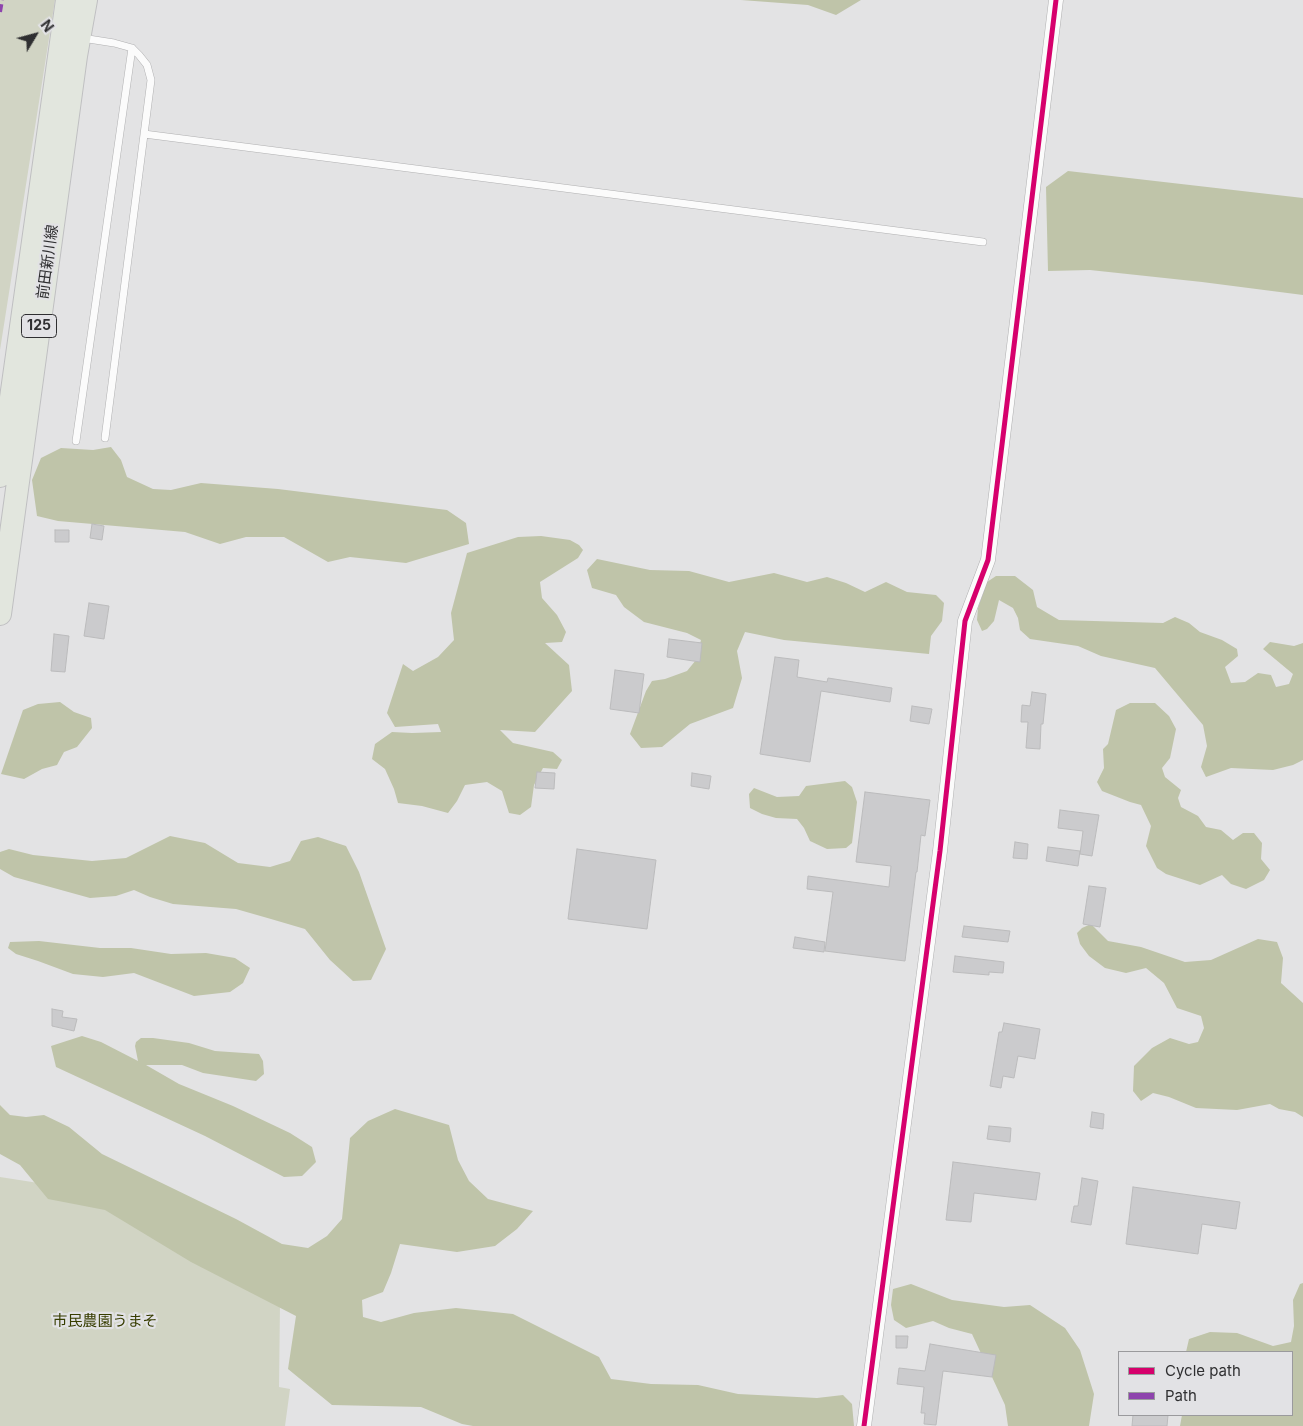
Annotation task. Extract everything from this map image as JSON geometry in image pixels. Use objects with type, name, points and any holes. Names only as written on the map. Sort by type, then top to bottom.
[{"type":"main road","name":"前田新川線","points":[[0,614],[70,37],[67,0]]},
{"type":"main road","name":"前田新川線","points":[[0,476],[70,37],[86,0]]},
{"type":"street","points":[[864,1426],[940,851],[965,621],[988,560],[1056,0]]},
{"type":"lane","points":[[70,37],[114,42],[132,48],[147,65],[151,80],[104,438]]},
{"type":"lane","points":[[76,441],[132,48]]},
{"type":"lane","points":[[144,134],[983,242]]},
{"type":"green space","points":[[0,0],[55,0],[0,350]]},
{"type":"green space","points":[[741,0],[861,0],[836,15],[808,5]]},
{"type":"green space","points":[[1068,171],[1303,198],[1303,295],[1090,270],[1048,271],[1046,187]]},
{"type":"green space","points":[[111,447],[121,460],[127,477],[153,489],[171,490],[201,483],[278,489],[447,510],[466,523],[469,544],[406,563],[350,557],[328,562],[284,537],[246,537],[220,544],[185,532],[58,521],[37,516],[32,480],[41,458],[61,448],[93,450]]},
{"type":"green space","points":[[541,536],[570,540],[579,545],[583,550],[578,558],[540,582],[542,598],[557,615],[566,632],[562,642],[545,643],[569,665],[572,691],[535,732],[500,730],[513,743],[553,752],[562,760],[557,769],[543,768],[534,785],[531,807],[520,815],[509,813],[502,791],[487,782],[465,785],[448,813],[422,806],[398,803],[385,769],[372,759],[375,744],[392,732],[441,732],[438,724],[395,727],[387,713],[403,664],[413,671],[438,657],[454,640],[451,613],[467,553],[518,537]]},
{"type":"green space","points":[[597,559],[650,570],[689,571],[729,582],[774,573],[807,582],[827,577],[865,592],[886,582],[907,592],[936,595],[944,603],[942,621],[931,636],[929,654],[784,640],[745,632],[737,651],[742,678],[733,708],[690,724],[662,747],[641,748],[630,734],[646,691],[652,681],[665,679],[687,671],[696,660],[701,640],[687,633],[644,622],[624,607],[616,595],[592,588],[587,570]]},
{"type":"green space","points":[[996,576],[1015,576],[1033,590],[1037,607],[1059,620],[1163,623],[1175,617],[1189,623],[1200,632],[1222,640],[1237,649],[1238,656],[1225,667],[1231,683],[1245,682],[1258,673],[1271,675],[1276,687],[1289,684],[1293,674],[1263,649],[1270,642],[1294,646],[1303,643],[1303,760],[1293,765],[1273,770],[1231,768],[1206,777],[1201,767],[1207,746],[1203,725],[1155,668],[1101,656],[1078,646],[1030,639],[1020,630],[1018,618],[1013,608],[999,600],[994,621],[987,629],[982,631],[977,620],[978,608],[987,582]]},
{"type":"green space","points":[[60,702],[74,712],[91,718],[92,728],[77,747],[64,752],[57,765],[42,769],[24,779],[1,774],[23,710],[38,704]]},
{"type":"green space","points":[[1130,703],[1155,703],[1169,716],[1176,729],[1170,758],[1162,768],[1165,777],[1181,790],[1178,798],[1181,807],[1198,816],[1206,827],[1221,830],[1233,840],[1243,833],[1254,833],[1262,843],[1261,859],[1270,870],[1264,880],[1246,889],[1231,884],[1222,875],[1200,885],[1166,874],[1157,868],[1146,846],[1151,826],[1141,805],[1102,791],[1097,782],[1104,768],[1103,749],[1108,744],[1116,710]]},
{"type":"green space","points":[[845,781],[852,787],[857,802],[852,843],[846,848],[827,849],[810,841],[797,819],[776,818],[750,808],[749,794],[754,788],[777,797],[799,796],[806,786]]},
{"type":"green space","points":[[170,836],[205,843],[238,863],[270,867],[290,861],[301,841],[318,837],[346,846],[359,872],[386,949],[371,980],[353,981],[330,960],[305,929],[236,909],[173,904],[134,890],[116,896],[90,898],[14,877],[0,869],[0,852],[9,849],[33,855],[92,861],[126,858]]},
{"type":"green space","points":[[1091,924],[1108,941],[1141,947],[1185,962],[1211,960],[1258,939],[1277,942],[1283,958],[1281,983],[1303,1003],[1303,1117],[1295,1112],[1279,1109],[1270,1104],[1237,1110],[1196,1108],[1153,1093],[1141,1101],[1133,1091],[1134,1066],[1152,1048],[1170,1038],[1189,1044],[1198,1042],[1204,1028],[1201,1016],[1177,1008],[1164,983],[1146,968],[1126,973],[1105,968],[1089,956],[1080,944],[1077,933],[1082,928]]},
{"type":"green space","points":[[39,941],[100,948],[131,948],[171,954],[206,953],[235,958],[250,968],[243,983],[230,992],[194,996],[134,973],[103,977],[73,974],[16,954],[8,948],[10,942]]},
{"type":"green space","points":[[82,1036],[101,1042],[138,1061],[135,1046],[136,1042],[141,1038],[189,1043],[215,1051],[259,1054],[263,1061],[264,1074],[256,1081],[203,1073],[182,1065],[146,1065],[179,1084],[233,1106],[290,1133],[312,1147],[316,1162],[302,1176],[284,1177],[205,1136],[56,1067],[51,1046]]},
{"type":"green space","points":[[0,1105],[10,1115],[26,1117],[44,1115],[69,1127],[102,1154],[236,1219],[282,1244],[308,1248],[327,1236],[342,1219],[350,1138],[368,1121],[395,1109],[449,1125],[458,1160],[469,1181],[488,1199],[533,1211],[517,1229],[495,1246],[457,1252],[400,1244],[383,1292],[362,1300],[363,1317],[381,1322],[414,1313],[456,1308],[513,1314],[599,1357],[611,1379],[651,1384],[698,1385],[738,1394],[817,1398],[843,1395],[852,1404],[854,1426],[473,1426],[462,1424],[421,1407],[332,1405],[288,1369],[296,1316],[191,1262],[105,1210],[48,1199],[20,1165],[0,1154]]},
{"type":"green space","name":"市民農園うまそ","points":[[0,1177],[64,1187],[280,1304],[279,1387],[290,1389],[285,1426],[0,1426]]},
{"type":"green space","points":[[1303,1283],[1303,1426],[1180,1426],[1182,1416],[1293,1416],[1293,1351],[1186,1351],[1189,1339],[1210,1332],[1237,1333],[1273,1346],[1291,1342],[1294,1326],[1293,1300],[1300,1284]]},
{"type":"green space","points":[[911,1284],[952,1300],[1004,1307],[1030,1305],[1065,1328],[1080,1350],[1094,1394],[1089,1426],[1008,1426],[1005,1405],[972,1334],[949,1328],[933,1321],[906,1328],[894,1320],[891,1305],[893,1289]]},
{"type":"building","points":[[92,524],[104,526],[102,540],[90,538]]},
{"type":"building","points":[[55,530],[69,530],[69,542],[55,542]]},
{"type":"building","points":[[89,603],[109,606],[104,639],[84,636]]},
{"type":"building","points":[[54,634],[69,636],[65,672],[51,671]]},
{"type":"building","points":[[669,639],[702,643],[700,662],[667,657]]},
{"type":"building","points":[[775,657],[799,660],[797,677],[827,682],[828,678],[892,688],[890,702],[821,691],[810,762],[760,754]]},
{"type":"building","points":[[615,670],[644,674],[639,713],[610,709]]},
{"type":"building","points":[[1032,692],[1046,694],[1043,724],[1041,724],[1040,749],[1026,748],[1028,722],[1021,722],[1022,705],[1030,706]]},
{"type":"building","points":[[912,706],[932,709],[929,724],[910,721]]},
{"type":"building","points":[[537,772],[555,773],[554,789],[535,788]]},
{"type":"building","points":[[692,773],[711,776],[709,789],[691,786]]},
{"type":"building","points":[[865,792],[930,800],[925,836],[921,835],[905,961],[825,951],[833,892],[807,889],[808,876],[889,887],[891,866],[856,862]]},
{"type":"building","points":[[1060,810],[1099,815],[1092,856],[1080,854],[1083,831],[1058,828]]},
{"type":"building","points":[[1015,842],[1028,844],[1027,859],[1013,858]]},
{"type":"building","points":[[1048,847],[1080,851],[1078,866],[1046,861]]},
{"type":"building","points":[[577,849],[656,860],[647,929],[568,919]]},
{"type":"building","points":[[1089,886],[1106,888],[1100,927],[1083,924]]},
{"type":"building","points":[[964,926],[1010,931],[1008,942],[962,937]]},
{"type":"building","points":[[795,937],[825,942],[824,952],[793,948]]},
{"type":"building","points":[[955,956],[1004,962],[1003,973],[989,972],[989,975],[953,972]]},
{"type":"building","points":[[52,1009],[63,1011],[62,1017],[77,1019],[74,1031],[52,1026]]},
{"type":"building","points":[[1004,1023],[1040,1029],[1035,1059],[1018,1056],[1014,1078],[1003,1076],[1001,1088],[990,1086],[999,1032],[1002,1032]]},
{"type":"building","points":[[1092,1112],[1104,1114],[1103,1129],[1090,1127]]},
{"type":"building","points":[[989,1126],[1011,1128],[1010,1142],[987,1139]]},
{"type":"building","points":[[953,1162],[1040,1173],[1036,1200],[974,1193],[971,1222],[946,1220]]},
{"type":"building","points":[[1082,1178],[1098,1181],[1091,1225],[1071,1222],[1074,1206],[1078,1206]]},
{"type":"building","points":[[1133,1187],[1240,1202],[1236,1229],[1202,1224],[1198,1254],[1126,1244]]},
{"type":"building","points":[[896,1336],[908,1336],[907,1348],[896,1348]]},
{"type":"building","points":[[930,1344],[996,1355],[992,1377],[943,1371],[936,1425],[924,1424],[925,1413],[921,1413],[924,1387],[897,1384],[899,1368],[925,1371]]},
{"type":"building","points":[[1133,1416],[1168,1416],[1167,1426],[1132,1426]]},
{"type":"marked path","points":[[0,12],[2,0]]},
{"type":"cycle path","points":[[864,1426],[940,851],[965,621],[988,560],[1056,0]]}]
